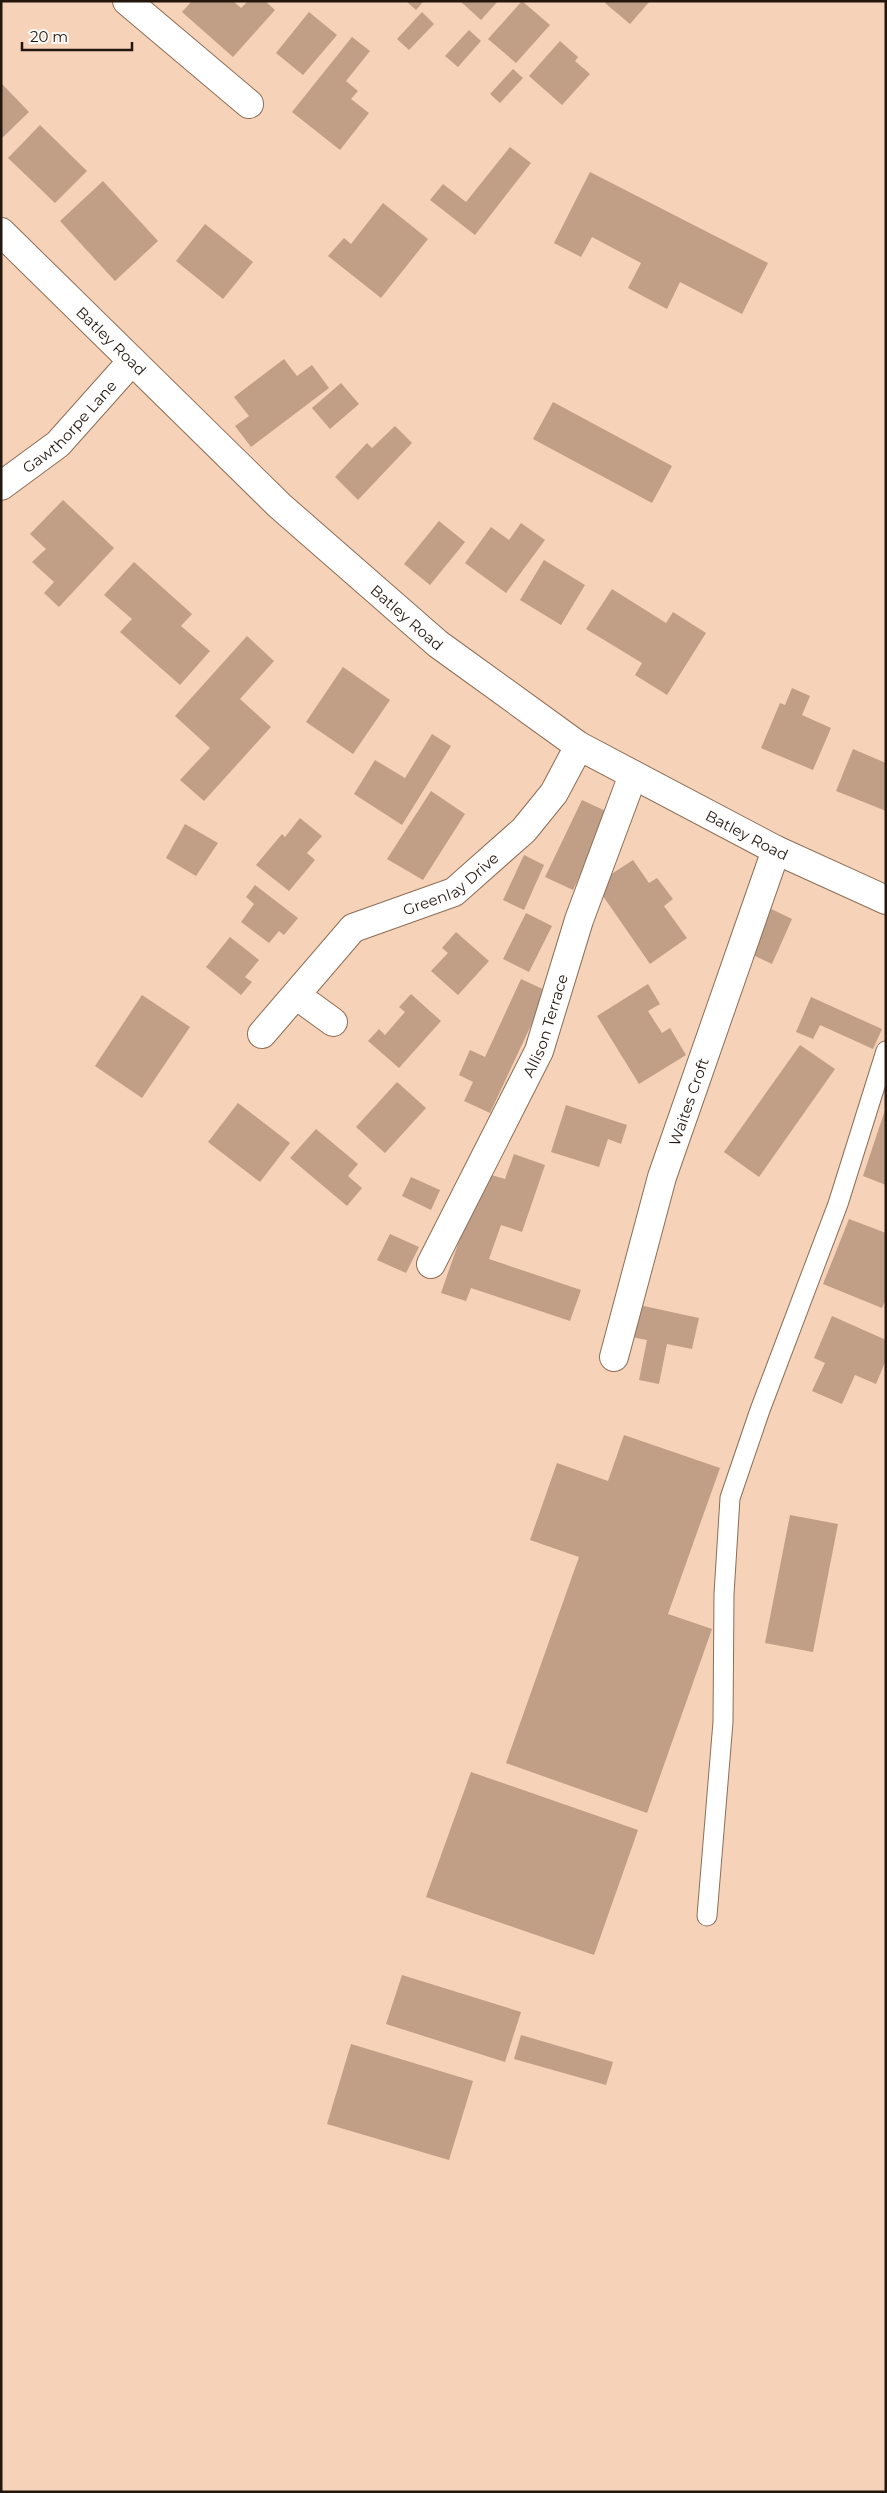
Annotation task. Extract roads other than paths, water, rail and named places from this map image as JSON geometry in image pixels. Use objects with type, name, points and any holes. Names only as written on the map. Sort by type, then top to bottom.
[{"type":"street","points":[[127,1],[249,104]]},
{"type":"street","name":"Batley Road","points":[[1,232],[280,506],[438,644],[579,746],[776,850],[886,900]]},
{"type":"street","name":"Gawthorpe Lane","points":[[1,486],[58,444],[132,361]]},
{"type":"street","name":"Greenlay Drive","points":[[262,1034],[353,928],[454,892],[524,830],[554,793],[579,746]]},
{"type":"street","name":"Allison Terrace","points":[[431,1264],[539,1051],[579,920],[633,775]]},
{"type":"street","name":"Waites Croft","points":[[614,1357],[662,1177],[776,850]]},
{"type":"street","points":[[296,995],[333,1022]]},
{"type":"lane","points":[[707,1916],[723,1722],[724,1594],[730,1498],[760,1410],[838,1204],[886,1051]]}]
